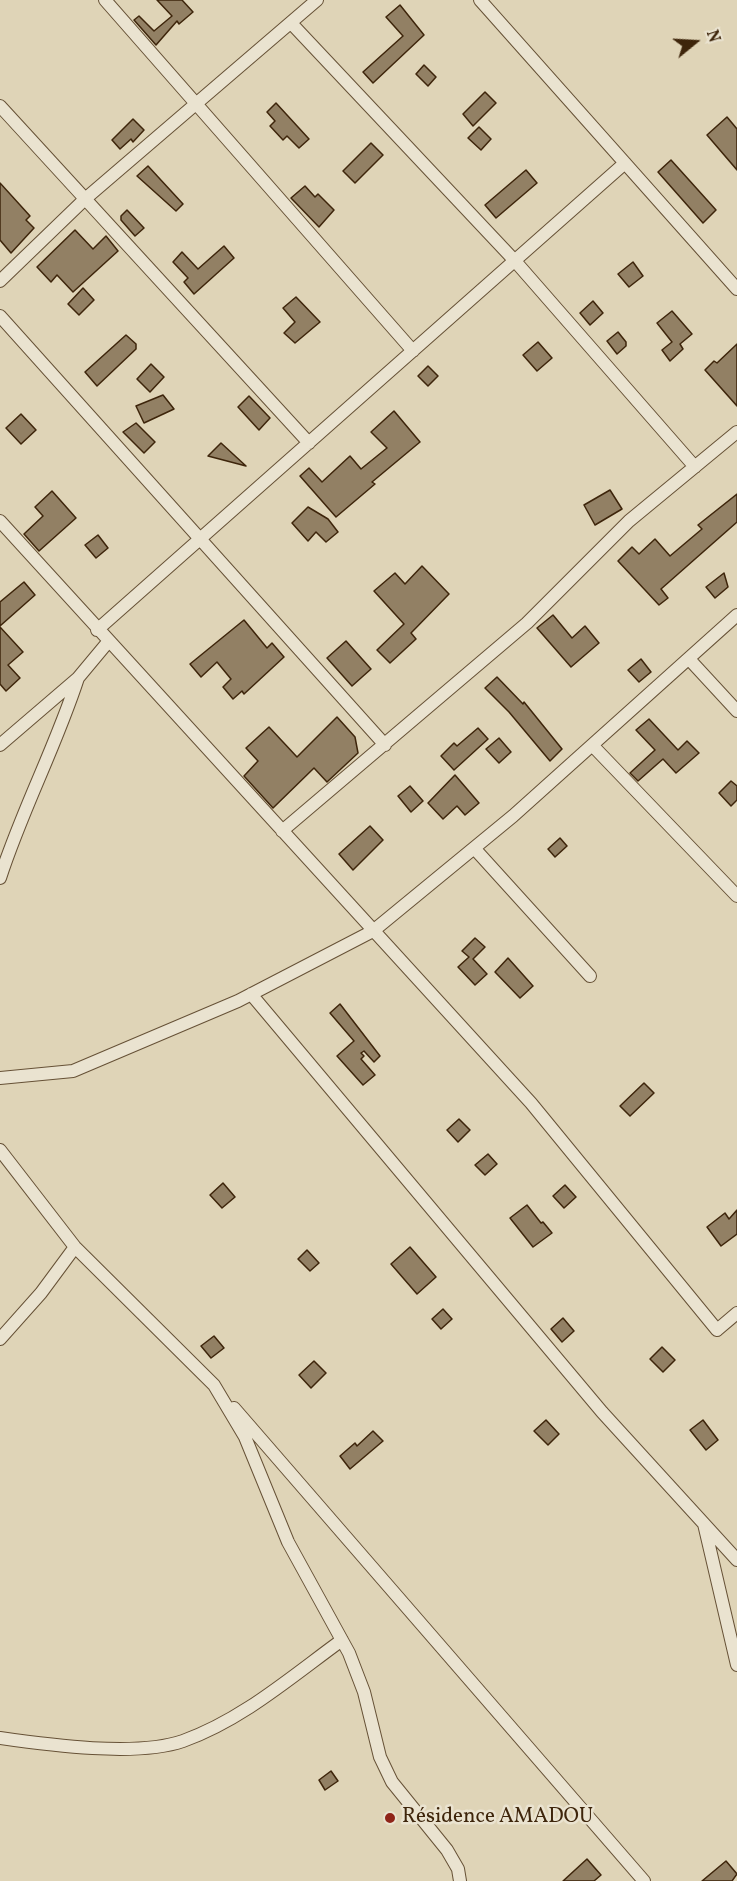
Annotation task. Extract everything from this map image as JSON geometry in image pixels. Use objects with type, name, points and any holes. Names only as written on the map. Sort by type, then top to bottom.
[{"type":"street","points":[[106,0],[413,351]]},
{"type":"street","points":[[0,281],[85,199],[317,0]]},
{"type":"street","points":[[480,0],[737,289]]},
{"type":"street","points":[[291,23],[514,261],[695,467]]},
{"type":"street","points":[[0,106],[309,442]]},
{"type":"street","points":[[97,630],[625,163]]},
{"type":"street","points":[[0,316],[202,538],[385,745]]},
{"type":"street","points":[[282,831],[527,623],[629,521],[737,432]]},
{"type":"street","points":[[0,521],[97,630],[531,1103],[717,1330],[737,1313]]},
{"type":"street","points":[[0,1078],[73,1071],[251,994],[374,931],[474,848],[737,615]]},
{"type":"street","points":[[0,745],[78,678],[108,642]]},
{"type":"street","points":[[689,659],[737,711]]},
{"type":"street","points":[[0,878],[31,793],[61,729],[78,678]]},
{"type":"street","points":[[592,745],[737,896]]},
{"type":"street","points":[[474,848],[591,976]]},
{"type":"street","points":[[251,994],[602,1412],[737,1560]]},
{"type":"street","points":[[0,1150],[75,1247],[214,1384],[645,1881]]},
{"type":"street","points":[[0,1339],[41,1293],[75,1247]]},
{"type":"street","points":[[214,1384],[244,1437],[288,1542],[342,1640],[364,1692],[380,1757],[392,1782],[447,1850],[458,1869],[460,1881]]},
{"type":"street","points":[[703,1523],[737,1665]]},
{"type":"street","points":[[0,1738],[53,1746],[130,1748],[181,1742],[233,1718],[342,1640]]},
{"type":"building","points":[[157,0],[182,0],[193,12],[179,24],[177,21],[156,45],[134,20],[139,16],[154,31],[172,16]]},
{"type":"building","points":[[400,5],[424,35],[373,83],[363,72],[403,36],[386,17]]},
{"type":"building","points":[[424,65],[436,77],[428,86],[416,74]]},
{"type":"building","points":[[485,92],[496,103],[473,126],[463,114]]},
{"type":"building","points":[[276,103],[309,139],[299,148],[287,136],[283,140],[270,126],[275,121],[267,112]]},
{"type":"building","points":[[727,117],[737,129],[737,170],[707,135]]},
{"type":"building","points":[[133,119],[144,130],[133,142],[131,139],[120,149],[112,140]]},
{"type":"building","points":[[479,127],[491,139],[481,150],[468,138]]},
{"type":"building","points":[[371,143],[383,155],[355,183],[343,171]]},
{"type":"building","points":[[671,160],[716,210],[703,223],[658,172]]},
{"type":"building","points":[[148,166],[183,204],[176,211],[137,176]]},
{"type":"building","points":[[526,170],[537,183],[496,218],[485,205]]},
{"type":"building","points":[[0,183],[30,216],[26,220],[34,228],[11,253],[0,240]]},
{"type":"building","points":[[305,186],[315,197],[318,194],[334,210],[319,227],[291,198]]},
{"type":"building","points":[[127,210],[144,228],[135,236],[121,220],[121,216]]},
{"type":"building","points":[[75,230],[93,249],[106,236],[118,251],[73,292],[57,275],[51,282],[37,267]]},
{"type":"building","points":[[224,246],[234,258],[194,294],[184,282],[188,278],[173,262],[182,252],[198,269]]},
{"type":"building","points":[[633,262],[643,276],[629,287],[618,274]]},
{"type":"building","points":[[83,288],[94,300],[79,315],[68,304]]},
{"type":"building","points":[[296,297],[320,322],[295,343],[284,333],[295,322],[283,308]]},
{"type":"building","points":[[593,301],[603,313],[590,325],[580,313]]},
{"type":"building","points":[[672,311],[692,334],[680,344],[683,349],[670,361],[662,350],[672,342],[657,323]]},
{"type":"building","points":[[618,332],[626,342],[626,346],[617,354],[607,341]]},
{"type":"building","points":[[126,335],[136,344],[136,349],[97,386],[85,372]]},
{"type":"building","points":[[538,342],[552,358],[537,371],[523,355]]},
{"type":"building","points":[[737,344],[737,406],[705,370],[714,361],[717,363]]},
{"type":"building","points":[[151,364],[164,377],[150,392],[137,379]]},
{"type":"building","points":[[428,366],[438,376],[428,386],[418,376]]},
{"type":"building","points":[[163,395],[174,409],[144,423],[136,406]]},
{"type":"building","points":[[249,396],[270,418],[259,430],[238,407]]},
{"type":"building","points":[[394,411],[420,442],[372,482],[375,484],[336,517],[300,476],[309,468],[322,482],[350,456],[361,469],[387,448],[371,432]]},
{"type":"building","points":[[21,414],[36,430],[21,444],[6,428]]},
{"type":"building","points":[[136,423],[155,442],[144,453],[123,432]]},
{"type":"building","points":[[221,443],[246,466],[208,456]]},
{"type":"building","points":[[610,490],[622,509],[595,525],[584,505]]},
{"type":"building","points":[[52,491],[76,518],[39,551],[24,534],[43,516],[35,507]]},
{"type":"building","points":[[737,494],[737,522],[661,589],[668,598],[659,605],[618,561],[632,547],[639,554],[655,539],[670,556],[702,529],[698,525]]},
{"type":"building","points":[[308,507],[328,519],[338,532],[326,542],[316,532],[308,541],[292,523]]},
{"type":"building","points":[[98,535],[108,548],[96,558],[85,545]]},
{"type":"building","points":[[422,566],[449,594],[411,633],[416,639],[390,663],[377,650],[404,624],[374,591],[395,573],[405,584]]},
{"type":"building","points":[[724,573],[728,587],[715,598],[706,587]]},
{"type":"building","points":[[24,582],[35,595],[0,626],[0,602]]},
{"type":"building","points":[[553,615],[572,638],[585,626],[599,643],[571,667],[537,628]]},
{"type":"building","points":[[244,620],[267,648],[272,643],[284,657],[244,694],[242,691],[233,699],[223,687],[231,679],[217,662],[201,677],[190,664]]},
{"type":"building","points":[[0,627],[23,652],[8,665],[20,678],[6,691],[0,684]]},
{"type":"building","points":[[346,641],[371,669],[352,686],[327,658]]},
{"type":"building","points":[[641,659],[651,672],[639,682],[628,670]]},
{"type":"building","points":[[497,677],[523,704],[524,702],[562,749],[550,761],[509,712],[485,688]]},
{"type":"building","points":[[337,717],[355,737],[358,753],[327,782],[314,768],[273,808],[244,776],[258,761],[246,748],[269,727],[297,757]]},
{"type":"building","points":[[649,719],[678,750],[687,741],[699,753],[676,773],[663,759],[638,781],[630,773],[655,750],[636,730]]},
{"type":"building","points":[[478,728],[488,739],[454,770],[441,756],[454,743],[457,746]]},
{"type":"building","points":[[499,738],[511,752],[499,763],[486,749]]},
{"type":"building","points":[[455,775],[479,803],[465,815],[457,806],[443,819],[428,803]]},
{"type":"building","points":[[731,781],[737,786],[737,800],[731,806],[719,793]]},
{"type":"building","points":[[410,786],[423,801],[411,812],[398,796]]},
{"type":"building","points":[[370,826],[383,840],[353,870],[339,854]]},
{"type":"building","points":[[560,838],[567,846],[555,857],[548,849]]},
{"type":"building","points":[[475,938],[485,947],[473,959],[487,974],[475,985],[458,967],[469,957],[462,951]]},
{"type":"building","points":[[508,958],[533,986],[520,998],[495,972]]},
{"type":"building","points":[[340,1004],[380,1056],[374,1062],[364,1051],[361,1053],[364,1056],[361,1059],[375,1075],[363,1085],[337,1056],[354,1041],[330,1013]]},
{"type":"building","points":[[644,1083],[654,1093],[630,1116],[620,1106]]},
{"type":"building","points":[[459,1119],[470,1130],[458,1142],[447,1130]]},
{"type":"building","points":[[488,1154],[497,1164],[485,1175],[475,1165]]},
{"type":"building","points":[[223,1183],[235,1197],[222,1208],[210,1195]]},
{"type":"building","points":[[565,1185],[576,1197],[564,1208],[553,1196]]},
{"type":"building","points":[[527,1205],[552,1233],[533,1247],[510,1218]]},
{"type":"building","points":[[737,1210],[737,1234],[721,1246],[707,1227],[725,1213],[729,1219]]},
{"type":"building","points":[[410,1247],[436,1277],[417,1294],[391,1264]]},
{"type":"building","points":[[307,1250],[319,1263],[310,1271],[298,1259]]},
{"type":"building","points":[[443,1309],[452,1319],[441,1329],[432,1319]]},
{"type":"building","points":[[563,1318],[574,1331],[562,1342],[551,1329]]},
{"type":"building","points":[[214,1336],[224,1348],[211,1358],[201,1346]]},
{"type":"building","points":[[662,1347],[675,1360],[663,1372],[650,1359]]},
{"type":"building","points":[[314,1361],[326,1373],[311,1388],[299,1375]]},
{"type":"building","points":[[546,1420],[559,1434],[548,1445],[534,1431]]},
{"type":"building","points":[[703,1420],[718,1440],[706,1450],[690,1430]]},
{"type":"building","points":[[373,1431],[383,1441],[350,1469],[340,1456],[355,1443],[357,1446]]},
{"type":"building","points":[[331,1771],[338,1781],[325,1790],[319,1780]]},
{"type":"building","points":[[587,1859],[601,1875],[594,1881],[563,1881]]},
{"type":"building","points":[[726,1861],[737,1874],[732,1881],[702,1881]]},
{"type":"place","name":"Résidence AMADOU","points":[[390,1818]]}]
